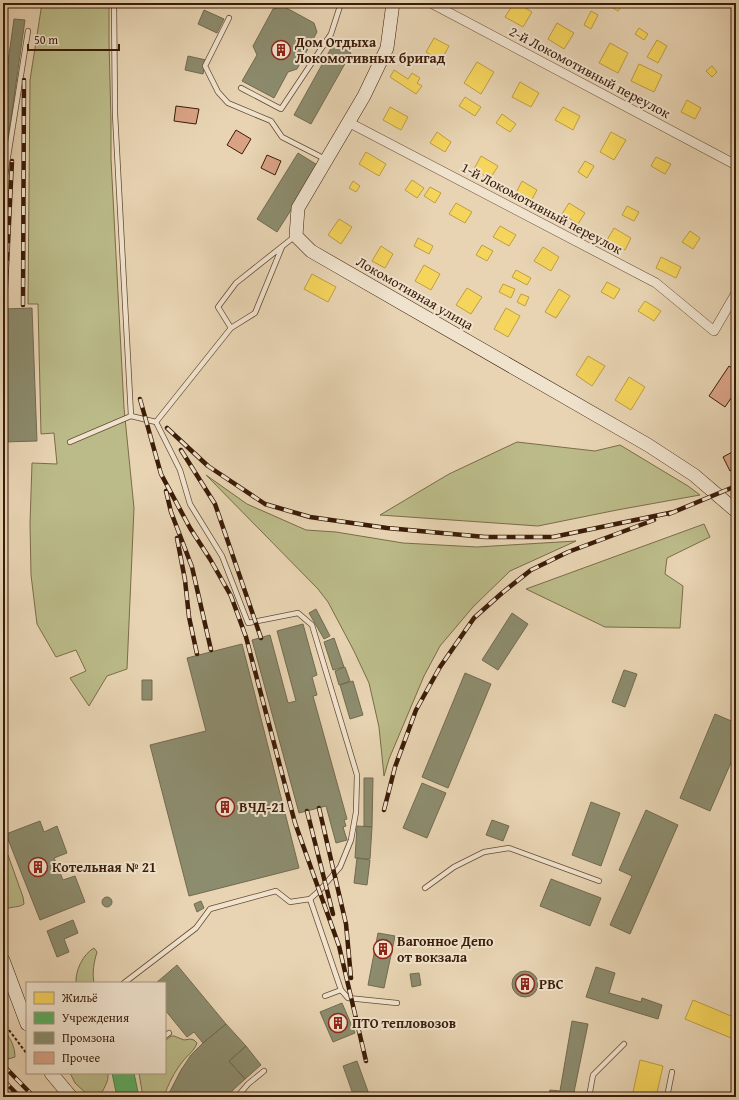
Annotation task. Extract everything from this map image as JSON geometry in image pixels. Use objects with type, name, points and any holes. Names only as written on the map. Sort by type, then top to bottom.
[{"type":"street","points":[[296,236],[298,208],[364,96],[386,48],[393,3]]},
{"type":"street","name":"2-й Локомотивный переулок","points":[[431,3],[736,165]]},
{"type":"street","name":"1-й Локомотивный переулок","points":[[348,122],[656,283],[714,331],[736,293]]},
{"type":"street","name":"Локомотивная улица","points":[[296,236],[311,251],[655,450],[694,475],[736,511]]},
{"type":"street","points":[[3,960],[26,1021]]},
{"type":"street","points":[[53,1074],[71,1097]]},
{"type":"lane","points":[[114,3],[115,114],[131,416]]},
{"type":"lane","points":[[241,88],[281,109],[331,34],[341,3]]},
{"type":"lane","points":[[229,18],[205,66],[218,92],[228,103],[271,120],[282,137],[326,160]]},
{"type":"lane","points":[[3,188],[28,30]]},
{"type":"lane","points":[[231,328],[218,307],[236,283],[296,236]]},
{"type":"lane","points":[[156,422],[231,328],[255,312],[282,247]]},
{"type":"lane","points":[[70,442],[131,416],[156,422],[180,470],[190,504],[222,556],[248,623],[298,613],[312,625],[357,775],[356,812],[351,840],[340,867],[310,899],[290,902],[276,891],[210,909],[196,928],[125,982]]},
{"type":"lane","points":[[425,888],[454,867],[484,852],[509,848],[599,881]]},
{"type":"lane","points":[[310,899],[341,990],[348,998],[397,1004]]},
{"type":"lane","points":[[325,996],[341,990]]},
{"type":"lane","points":[[589,1097],[593,1075],[624,1044]]},
{"type":"lane","points":[[237,1097],[248,1084],[264,1071]]},
{"type":"lane","points":[[667,1097],[672,1072]]},
{"type":"path","points":[[3,1022],[26,1053]]},
{"type":"green space","points":[[42,3],[109,3],[111,159],[124,408],[134,508],[127,669],[107,676],[89,706],[70,678],[86,671],[76,650],[56,657],[37,624],[31,575],[30,524],[32,463],[57,464],[54,433],[41,434],[38,304],[28,304],[30,80]]},
{"type":"green space","points":[[517,442],[595,451],[620,445],[688,486],[700,495],[538,526],[380,515],[449,474]]},
{"type":"green space","points":[[206,475],[247,504],[306,530],[336,532],[403,543],[477,547],[576,541],[510,571],[473,607],[440,646],[424,676],[389,759],[384,776],[379,727],[369,683],[328,602],[318,589]]},
{"type":"green space","points":[[704,524],[710,537],[667,558],[665,574],[683,586],[680,628],[605,627],[526,589]]},
{"type":"green space","points":[[3,850],[8,855],[23,897],[24,904],[6,909],[3,907]]},
{"type":"green space","points":[[94,948],[97,952],[93,975],[94,982],[76,982],[80,963]]},
{"type":"green space","points":[[3,1028],[12,1042],[15,1053],[15,1057],[8,1059],[3,1054]]},
{"type":"green space","points":[[171,1036],[174,1036],[184,1040],[194,1040],[197,1043],[175,1073],[164,1097],[143,1097],[139,1074],[166,1074],[166,1040]]},
{"type":"green space","points":[[70,1074],[108,1074],[108,1080],[99,1097],[90,1097],[75,1083]]},
{"type":"building: Жильё","points":[[514,3],[517,3],[532,12],[523,27],[505,17]]},
{"type":"building: Жильё","points":[[612,3],[623,3],[618,11],[610,6]]},
{"type":"building: Жильё","points":[[591,11],[598,15],[591,29],[584,25]]},
{"type":"building: Жильё","points":[[557,23],[574,33],[564,49],[548,39]]},
{"type":"building: Жильё","points":[[639,28],[648,34],[644,40],[635,34]]},
{"type":"building: Жильё","points":[[434,38],[449,46],[441,61],[426,52]]},
{"type":"building: Жильё","points":[[657,40],[667,46],[658,63],[647,57]]},
{"type":"building: Жильё","points":[[610,43],[628,53],[618,73],[599,63]]},
{"type":"building: Жильё","points":[[477,62],[494,72],[481,94],[464,83]]},
{"type":"building: Жильё","points":[[639,64],[662,75],[654,92],[631,81]]},
{"type":"building: Жильё","points":[[712,66],[717,72],[712,77],[706,71]]},
{"type":"building: Жильё","points":[[394,70],[408,79],[412,73],[420,78],[417,83],[422,86],[416,94],[390,77]]},
{"type":"building: Жильё","points":[[520,82],[539,93],[531,107],[512,97]]},
{"type":"building: Жильё","points":[[465,97],[481,107],[475,116],[459,106]]},
{"type":"building: Жильё","points":[[687,100],[701,108],[695,119],[681,112]]},
{"type":"building: Жильё","points":[[390,107],[408,117],[401,130],[383,120]]},
{"type":"building: Жильё","points":[[563,107],[580,116],[573,130],[555,120]]},
{"type":"building: Жильё","points":[[502,114],[516,124],[510,132],[496,123]]},
{"type":"building: Жильё","points":[[437,132],[451,142],[445,152],[430,143]]},
{"type":"building: Жильё","points":[[611,132],[626,140],[614,160],[600,152]]},
{"type":"building: Жильё","points":[[366,152],[386,164],[379,176],[359,164]]},
{"type":"building: Жильё","points":[[481,156],[498,166],[490,179],[474,169]]},
{"type":"building: Жильё","points":[[656,157],[671,164],[665,174],[651,166]]},
{"type":"building: Жильё","points":[[585,161],[594,166],[587,178],[578,172]]},
{"type":"building: Жильё","points":[[412,180],[424,188],[417,198],[405,190]]},
{"type":"building: Жильё","points":[[353,181],[360,186],[356,192],[349,188]]},
{"type":"building: Жильё","points":[[522,181],[537,190],[531,201],[516,193]]},
{"type":"building: Жильё","points":[[430,187],[441,193],[435,203],[424,196]]},
{"type":"building: Жильё","points":[[456,203],[472,212],[465,223],[449,214]]},
{"type":"building: Жильё","points":[[569,203],[585,213],[578,224],[562,214]]},
{"type":"building: Жильё","points":[[627,206],[639,212],[634,221],[622,215]]},
{"type":"building: Жильё","points":[[339,219],[352,227],[341,244],[328,235]]},
{"type":"building: Жильё","points":[[500,226],[516,235],[509,246],[493,237]]},
{"type":"building: Жильё","points":[[614,228],[631,238],[625,250],[607,240]]},
{"type":"building: Жильё","points":[[690,231],[700,238],[693,249],[682,242]]},
{"type":"building: Жильё","points":[[418,238],[433,246],[429,254],[414,246]]},
{"type":"building: Жильё","points":[[482,245],[493,251],[487,261],[476,255]]},
{"type":"building: Жильё","points":[[381,246],[393,254],[385,268],[372,261]]},
{"type":"building: Жильё","points":[[543,247],[559,257],[551,271],[534,261]]},
{"type":"building: Жильё","points":[[661,257],[681,267],[676,278],[656,268]]},
{"type":"building: Жильё","points":[[424,265],[440,274],[431,290],[415,281]]},
{"type":"building: Жильё","points":[[516,270],[531,278],[527,285],[512,277]]},
{"type":"building: Жильё","points":[[312,274],[336,287],[328,302],[304,289]]},
{"type":"building: Жильё","points":[[607,282],[620,289],[614,299],[601,292]]},
{"type":"building: Жильё","points":[[503,284],[515,289],[511,298],[499,292]]},
{"type":"building: Жильё","points":[[467,288],[482,297],[471,314],[456,305]]},
{"type":"building: Жильё","points":[[559,289],[570,296],[556,318],[545,312]]},
{"type":"building: Жильё","points":[[521,294],[529,297],[525,306],[517,302]]},
{"type":"building: Жильё","points":[[645,301],[661,311],[654,321],[638,311]]},
{"type":"building: Жильё","points":[[506,308],[520,316],[508,337],[494,329]]},
{"type":"building: Жильё","points":[[588,356],[605,366],[592,386],[576,375]]},
{"type":"building: Жильё","points":[[629,377],[645,387],[631,410],[615,400]]},
{"type":"building: Жильё","points":[[693,1000],[736,1018],[736,1040],[685,1019]]},
{"type":"building: Жильё","points":[[640,1060],[663,1066],[656,1097],[632,1097]]},
{"type":"building: Учреждения","points":[[112,1074],[134,1074],[139,1097],[117,1097]]},
{"type":"building: Промзона","name":"Дом Отдыха Локомотивных бригад","points":[[283,6],[314,23],[317,32],[297,69],[288,72],[274,98],[242,81],[257,55],[253,46],[273,9]]},
{"type":"building: Промзона","points":[[204,10],[224,19],[217,33],[198,24]]},
{"type":"building: Промзона","points":[[14,19],[25,20],[3,167],[3,98]]},
{"type":"building: Промзона","points":[[334,43],[351,53],[311,124],[294,115]]},
{"type":"building: Промзона","points":[[188,56],[206,60],[203,74],[185,70]]},
{"type":"building: Промзона","points":[[298,153],[319,166],[277,232],[257,219]]},
{"type":"building: Промзона","points":[[32,308],[37,441],[3,442],[3,309]]},
{"type":"building: Промзона","points":[[316,609],[330,636],[324,639],[309,613]]},
{"type":"building: Промзона","points":[[512,613],[528,624],[498,670],[482,660]]},
{"type":"building: Промзона","name":"ВЧД-21","points":[[303,624],[317,675],[312,677],[317,695],[313,696],[347,819],[344,820],[346,826],[343,827],[347,840],[336,843],[326,806],[299,813],[252,640],[270,635],[288,703],[296,701],[277,631]]},
{"type":"building: Промзона","points":[[334,638],[344,667],[333,670],[324,642]]},
{"type":"building: Промзона","name":"ВЧД-21","points":[[242,644],[299,868],[189,896],[150,745],[206,731],[187,658]]},
{"type":"building: Промзона","points":[[345,667],[350,681],[339,685],[335,671]]},
{"type":"building: Промзона","points":[[624,670],[637,674],[625,707],[612,702]]},
{"type":"building: Промзона","points":[[465,673],[491,684],[448,788],[422,777]]},
{"type":"building: Промзона","points":[[142,680],[152,680],[152,700],[142,700]]},
{"type":"building: Промзона","points":[[353,681],[363,715],[350,719],[340,685]]},
{"type":"building: Промзона","points":[[715,714],[736,723],[736,751],[710,811],[680,798]]},
{"type":"building: Промзона","points":[[364,778],[373,778],[372,827],[364,826]]},
{"type":"building: Промзона","points":[[422,783],[446,793],[427,838],[403,828]]},
{"type":"building: Промзона","points":[[591,802],[620,813],[601,866],[572,855]]},
{"type":"building: Промзона","points":[[646,810],[678,825],[630,934],[610,925],[632,876],[619,870]]},
{"type":"building: Промзона","points":[[492,820],[509,826],[503,841],[486,835]]},
{"type":"building: Промзона","name":"Котельная № 21","points":[[40,821],[44,832],[57,826],[67,853],[54,858],[63,880],[75,876],[85,902],[40,920],[6,834]]},
{"type":"building: Промзона","points":[[357,826],[372,827],[370,859],[355,858]]},
{"type":"building: Промзона","points":[[357,858],[370,860],[367,885],[354,883]]},
{"type":"building: Промзона","points":[[551,879],[601,898],[590,926],[540,906]]},
{"type":"building: Промзона","points":[[105,897],[109,897],[111,898],[111,906],[105,907],[102,904],[102,900]]},
{"type":"building: Промзона","points":[[201,901],[204,908],[197,912],[194,904]]},
{"type":"building: Промзона","points":[[73,920],[78,933],[64,939],[69,952],[57,957],[47,931]]},
{"type":"building: Промзона","name":"Вагонное Депо от вокзала","points":[[378,933],[395,936],[384,988],[368,985]]},
{"type":"building: Промзона","points":[[177,965],[226,1024],[203,1043],[194,1032],[187,1037],[166,1011],[166,982],[157,982]]},
{"type":"building: Промзона","points":[[596,967],[615,973],[609,993],[641,1002],[642,998],[662,1005],[658,1019],[586,997]]},
{"type":"building: Промзона","name":"РВС","points":[[525,971],[534,975],[538,984],[534,993],[525,997],[516,993],[512,984],[516,975]]},
{"type":"building: Промзона","points":[[419,973],[421,985],[412,987],[410,974]]},
{"type":"building: Промзона","name":"ПТО тепловозов","points":[[342,1003],[355,1033],[333,1042],[320,1012]]},
{"type":"building: Промзона","points":[[572,1021],[588,1024],[573,1097],[548,1097],[550,1090],[560,1091]]},
{"type":"building: Промзона","points":[[226,1024],[246,1046],[229,1061],[245,1079],[228,1097],[167,1097],[181,1070],[191,1055]]},
{"type":"building: Промзона","points":[[246,1046],[261,1065],[245,1079],[229,1061]]},
{"type":"building: Промзона","points":[[357,1061],[370,1097],[354,1097],[343,1066]]},
{"type":"building: Прочее","points":[[176,106],[199,109],[196,124],[174,121]]},
{"type":"building: Прочее","points":[[236,130],[251,139],[242,154],[227,145]]},
{"type":"building: Прочее","points":[[267,155],[281,161],[275,175],[261,168]]},
{"type":"building: Прочее","points":[[729,366],[736,371],[736,391],[725,407],[709,396]]},
{"type":"building: Прочее","points":[[736,450],[736,468],[730,471],[723,457]]},
{"type":"railway","points":[[23,305],[24,80]]},
{"type":"railway","points":[[5,306],[12,161]]},
{"type":"railway","points":[[140,399],[161,474],[190,528],[231,596],[246,637],[295,823],[339,946],[366,1061]]},
{"type":"railway","points":[[167,428],[208,466],[265,504],[310,517],[387,528],[485,537],[553,537],[674,512]]},
{"type":"railway","points":[[181,450],[215,504],[261,638]]},
{"type":"railway","points":[[669,514],[736,486]]},
{"type":"railway","points":[[166,491],[171,512],[192,567],[211,650]]},
{"type":"railway","points":[[384,810],[395,767],[416,710],[440,667],[474,618],[531,570],[568,552],[654,520]]},
{"type":"railway","points":[[177,538],[185,580],[189,617],[197,654]]},
{"type":"railway","points":[[319,808],[346,924],[351,978]]},
{"type":"railway","points":[[307,811],[333,914]]},
{"type":"railway","points":[[3,1065],[34,1097]]},
{"type":"railway","points":[[3,1080],[20,1097]]},
{"type":"place","name":"Дом Отдыха Локомотивных бригад","points":[[281,50]]},
{"type":"place","name":"ВЧД-21","points":[[225,807]]},
{"type":"place","name":"Котельная № 21","points":[[38,867]]},
{"type":"place","name":"Вагонное Депо от вокзала","points":[[383,949]]},
{"type":"place","name":"РВС","points":[[525,984]]},
{"type":"place","name":"ПТО тепловозов","points":[[338,1023]]}]
